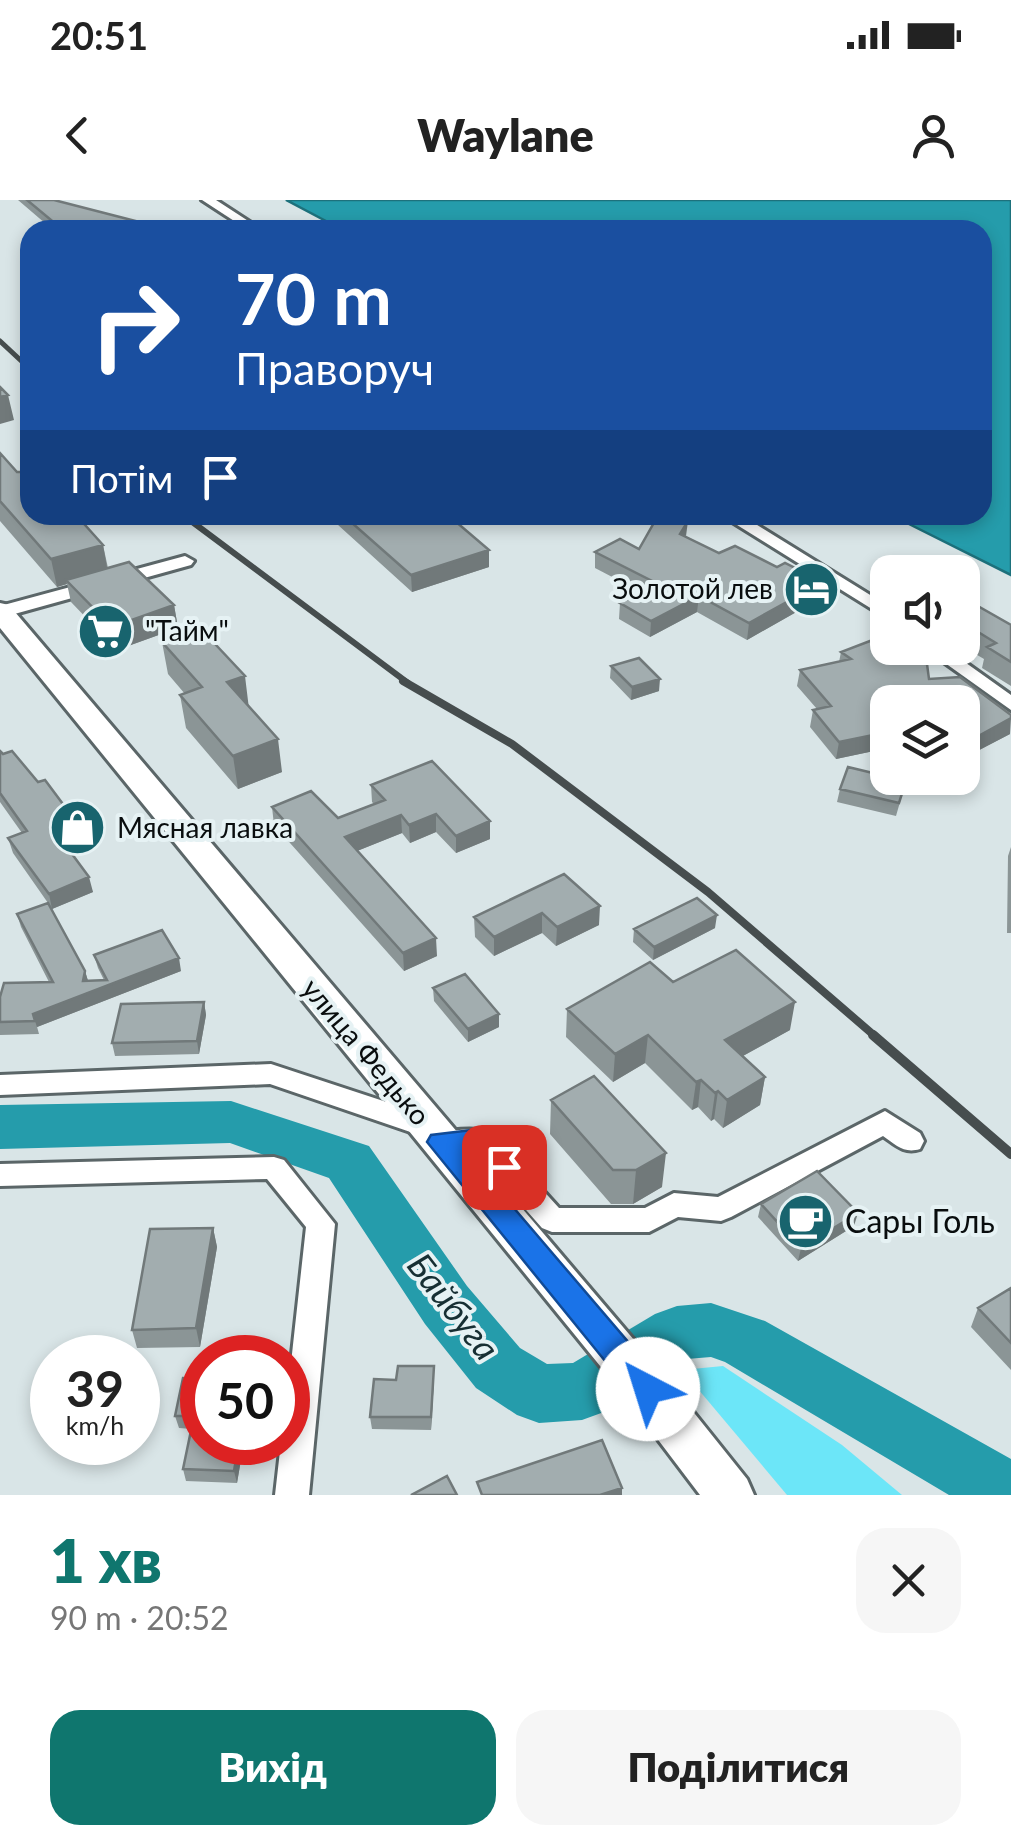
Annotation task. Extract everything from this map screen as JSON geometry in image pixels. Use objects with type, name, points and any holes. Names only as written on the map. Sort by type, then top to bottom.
[{"type":"main road","name":"улица Федько","points":[[0,611],[648,1389],[730,1495]]},
{"type":"street","points":[[208,200],[240,220]]},
{"type":"street","points":[[745,525],[870,603]]},
{"type":"street","points":[[0,611],[185,561]]},
{"type":"street","points":[[957,665],[1011,704]]},
{"type":"street","points":[[0,1084],[271,1074],[435,1135],[480,1140],[552,1220],[649,1220],[674,1205],[721,1209],[884,1122],[910,1140]]},
{"type":"street","points":[[0,1174],[274,1168],[321,1224],[292,1495]]},
{"type":"shaded area","points":[[286,200],[1011,200],[1011,575],[980,560],[980,555],[971,555],[911,525],[992,525],[992,220],[324,220]]},
{"type":"shaded area","points":[[723,1366],[842,1445],[902,1495],[787,1495],[682,1370]]},
{"type":"building","points":[[27,200],[54,200],[132,220],[51,220]]},
{"type":"building","points":[[0,453],[20,472],[20,524],[0,501]]},
{"type":"building","points":[[21,525],[85,525],[103,545],[51,559]]},
{"type":"building","points":[[354,525],[460,525],[489,550],[411,575]]},
{"type":"building","points":[[653,525],[686,525],[680,534],[719,553],[735,546],[777,567],[785,563],[823,582],[749,623],[699,596],[651,621],[620,603],[658,584],[595,552],[620,539],[639,549]]},
{"type":"building","points":[[129,562],[174,605],[112,627],[66,580]]},
{"type":"building","points":[[980,607],[1011,625],[1011,662],[987,647],[996,643],[980,633]]},
{"type":"building","points":[[201,629],[245,676],[227,682],[278,739],[233,756],[180,695],[202,687],[162,642]]},
{"type":"building","points":[[870,641],[870,665],[927,665],[929,679],[960,677],[971,685],[870,685],[870,736],[839,742],[813,710],[831,706],[800,670],[851,659],[841,652]]},
{"type":"building","points":[[639,658],[660,679],[632,687],[611,666]]},
{"type":"building","points":[[980,692],[1011,715],[980,735]]},
{"type":"building","points":[[0,751],[12,751],[38,782],[45,780],[80,827],[58,835],[89,877],[49,894],[8,838],[27,831],[0,793]]},
{"type":"building","points":[[432,761],[490,821],[456,836],[436,814],[409,825],[401,815],[345,837],[436,938],[403,953],[272,807],[311,791],[338,818],[385,800],[371,785]]},
{"type":"building","points":[[848,767],[870,772],[870,795],[902,795],[899,803],[840,789]]},
{"type":"building","points":[[564,874],[600,906],[557,927],[542,913],[494,937],[474,917]]},
{"type":"building","points":[[697,898],[717,915],[654,947],[634,929]]},
{"type":"building","points":[[48,903],[85,971],[83,981],[107,980],[94,955],[162,930],[179,958],[33,1014],[35,1021],[0,1022],[4,983],[53,982],[17,914]]},
{"type":"building","points":[[736,950],[795,1002],[725,1040],[765,1077],[727,1100],[701,1080],[696,1082],[648,1035],[615,1054],[567,1009],[650,962],[673,982]]},
{"type":"building","points":[[465,974],[499,1014],[468,1029],[433,988]]},
{"type":"building","points":[[204,1002],[197,1041],[112,1043],[121,1004]]},
{"type":"building","points":[[594,1076],[666,1153],[636,1170],[613,1170],[551,1100]]},
{"type":"building","name":"Сары Голь","points":[[817,1171],[858,1213],[801,1248],[761,1204]]},
{"type":"building","points":[[213,1228],[196,1328],[132,1330],[150,1229]]},
{"type":"building","points":[[1011,1288],[1011,1343],[978,1308]]},
{"type":"building","points":[[398,1366],[434,1366],[431,1417],[370,1417],[374,1379],[396,1380]]},
{"type":"building","points":[[602,1440],[622,1488],[600,1495],[482,1495],[477,1482]]},
{"type":"building","points":[[184,1465],[235,1465],[234,1471],[183,1469]]},
{"type":"building","points":[[447,1476],[457,1495],[411,1495]]},
{"type":"waterway","name":"Байбуга","points":[[0,1127],[231,1122],[349,1162],[446,1305],[498,1368],[539,1394],[582,1391],[677,1333],[711,1330],[743,1340],[1011,1495]]},
{"type":"railway","points":[[0,341],[20,360]]},
{"type":"railway","points":[[196,525],[408,683]]},
{"type":"railway","points":[[403,681],[512,744],[708,892],[876,1037]]},
{"type":"railway","points":[[873,1035],[1011,1154]]},
{"type":"place","name":"Золотой лев","points":[[812,589]]},
{"type":"place","name":"\"Тайм\"","points":[[106,631]]},
{"type":"place","name":"Мясная лавка","points":[[78,828]]},
{"type":"place","name":"Сары Голь","points":[[806,1222]]},
{"type":"route","points":[[504,1167],[480,1140],[441,1142],[648,1389]]}]
